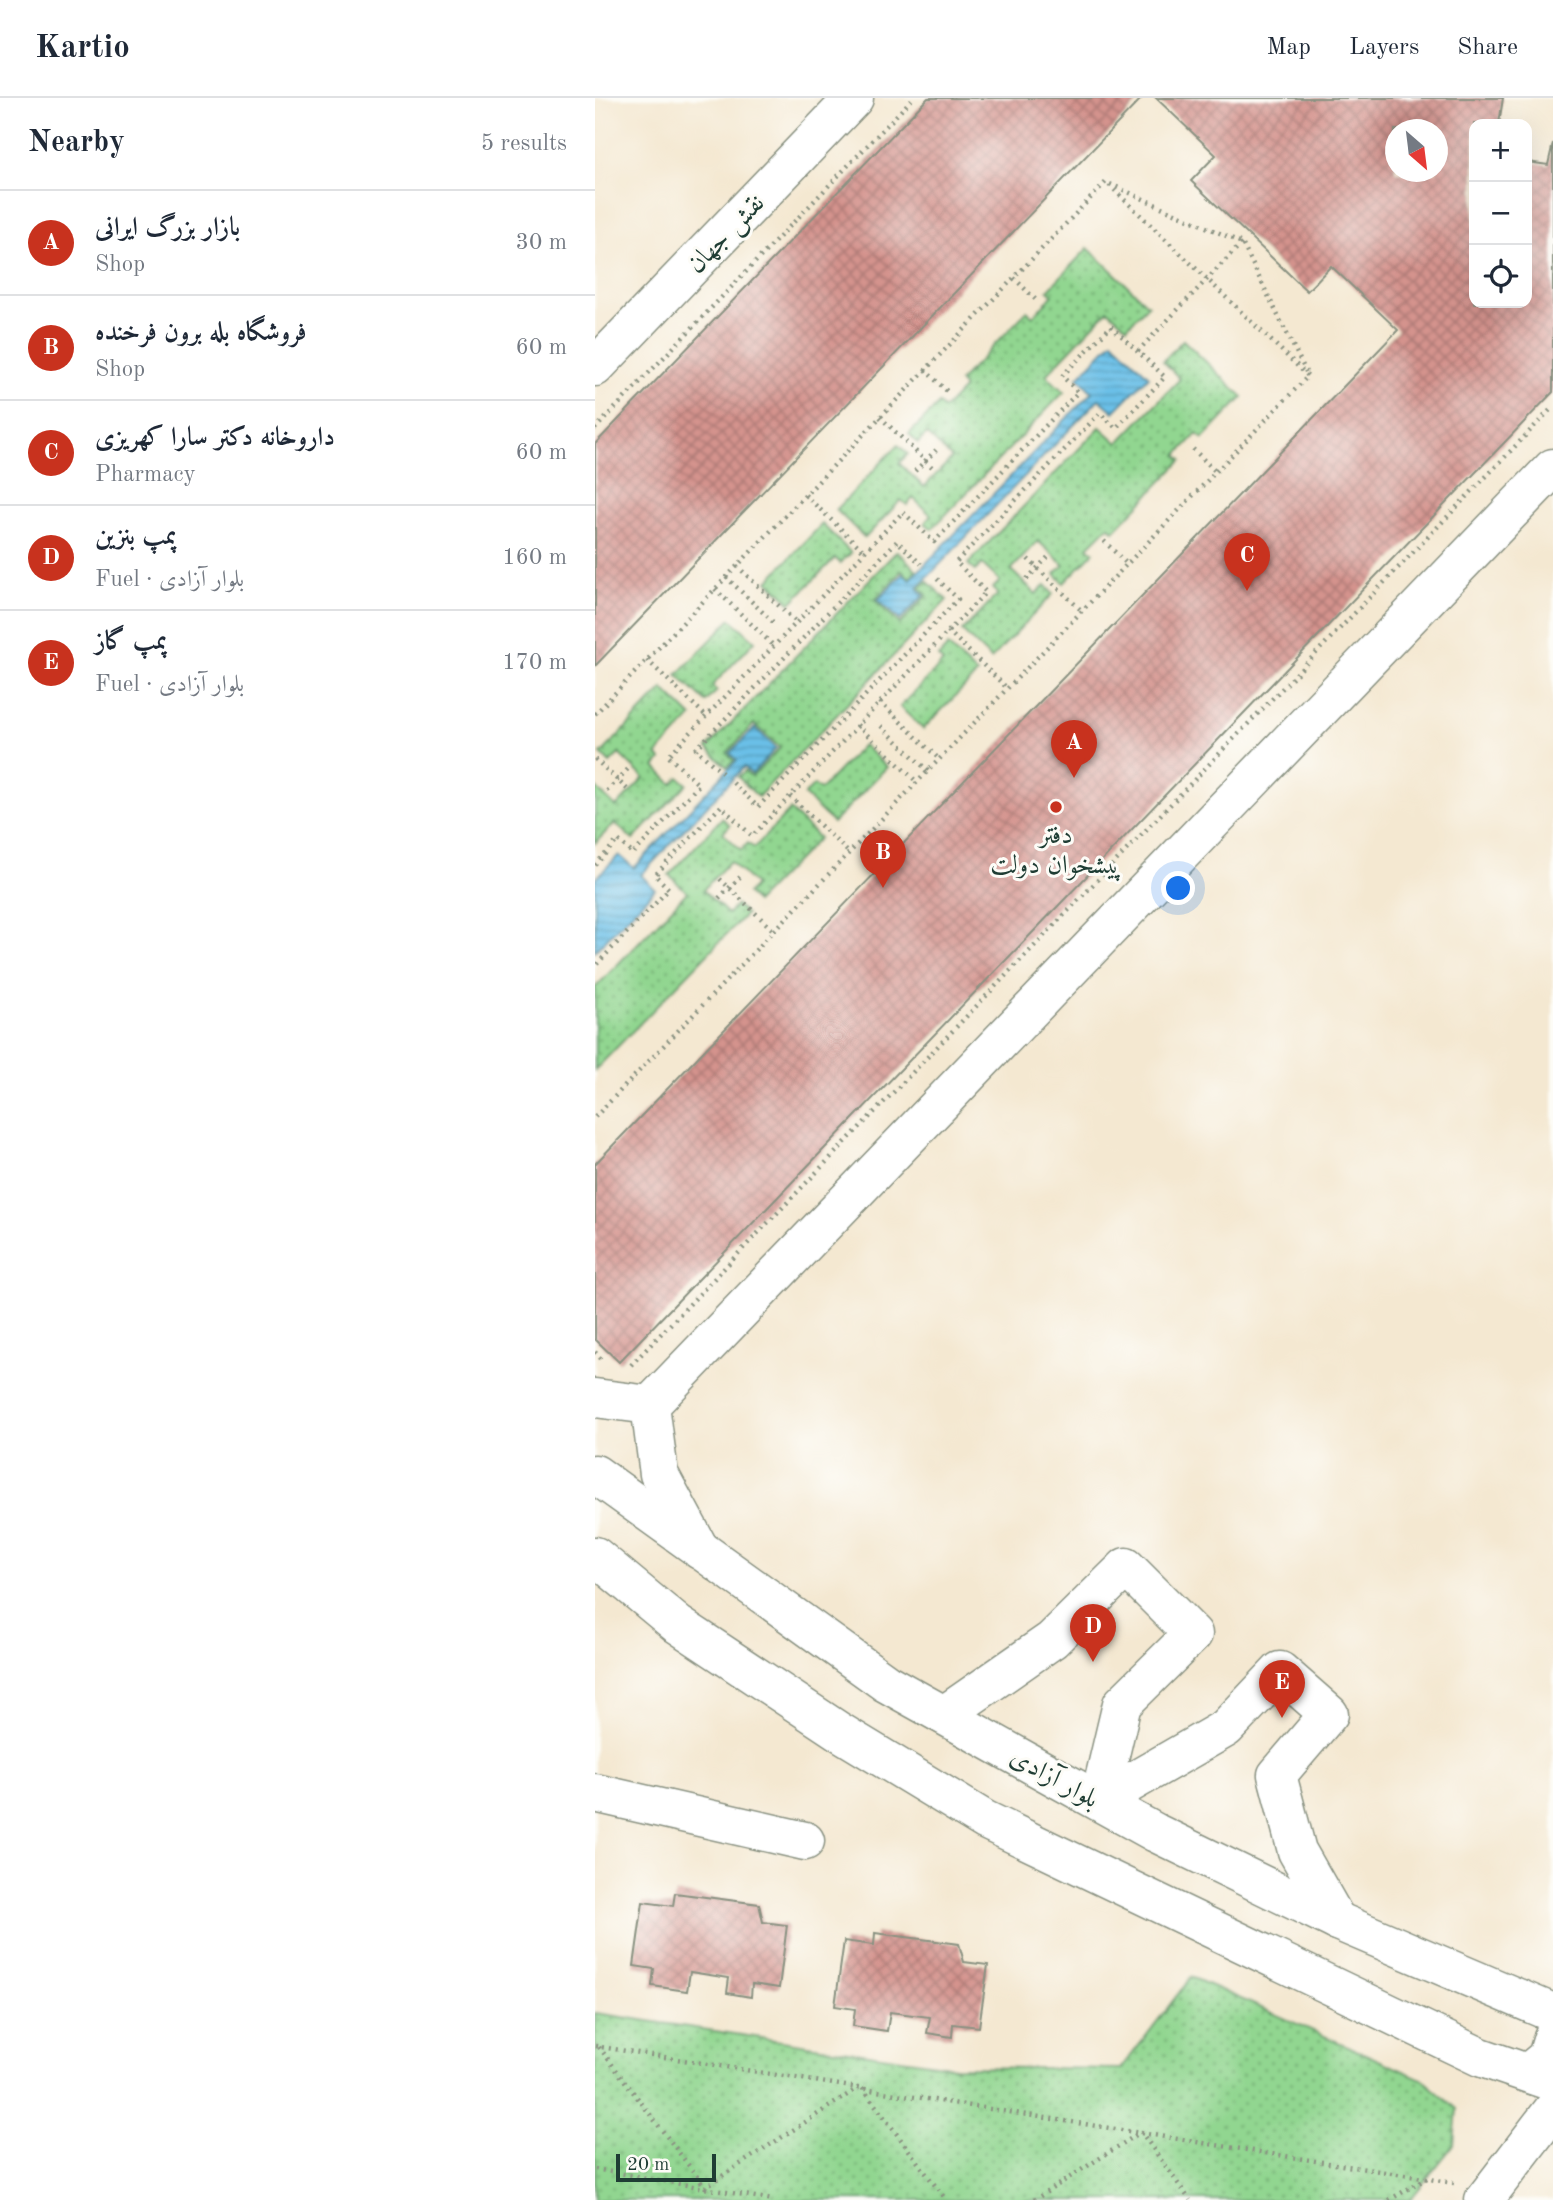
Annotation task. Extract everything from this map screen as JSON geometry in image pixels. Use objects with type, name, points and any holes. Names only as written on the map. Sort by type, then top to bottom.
[{"type":"main road","name":"نقش جهان","points":[[595,367],[854,98]]},
{"type":"main road","points":[[650,1405],[1553,468]]},
{"type":"main road","points":[[603,1383],[650,1405]]},
{"type":"main road","points":[[650,1405],[659,1474],[700,1550]]},
{"type":"main road","name":"بلوار آزادی","points":[[595,1474],[886,1682],[1156,1833],[1552,2023]]},
{"type":"main road","points":[[595,1556],[677,1624],[840,1732],[985,1820],[1480,2057],[1541,2077],[1552,2023]]},
{"type":"main road","points":[[944,1715],[1052,1640],[1126,1567],[1193,1634],[1122,1704],[1098,1801]]},
{"type":"main road","points":[[1098,1801],[1226,1728],[1280,1671],[1329,1714],[1277,1775],[1297,1851],[1337,1921]]},
{"type":"main road","points":[[595,1793],[805,1841]]},
{"type":"main road","points":[[1489,2195],[1553,2110]]},
{"type":"path","points":[[595,429],[913,98]]},
{"type":"path","points":[[1106,182],[1242,243],[1308,376]]},
{"type":"path","points":[[595,713],[1106,182]]},
{"type":"path","points":[[1106,182],[1308,376]]},
{"type":"path","points":[[1138,351],[1242,243]]},
{"type":"path","points":[[1014,278],[1037,301]]},
{"type":"path","points":[[595,865],[618,840],[633,854],[699,785],[668,756],[903,512],[934,542],[1079,392],[1062,376],[1111,326],[1165,377],[1116,428],[1100,412],[955,562],[986,592],[752,836],[720,806],[655,875],[669,889],[595,966]]},
{"type":"path","points":[[925,370],[949,393]]},
{"type":"path","points":[[595,1117],[1308,376]]},
{"type":"path","points":[[629,1366],[1553,407]]},
{"type":"path","points":[[880,417],[934,469]]},
{"type":"path","points":[[1193,449],[1216,472]]},
{"type":"path","points":[[915,471],[936,450]]},
{"type":"path","points":[[805,495],[865,552]]},
{"type":"path","points":[[722,773],[697,748],[897,541],[922,564]]},
{"type":"path","points":[[1104,541],[1128,564]]},
{"type":"path","points":[[1027,579],[1048,557]]},
{"type":"path","points":[[1028,559],[1082,611]]},
{"type":"path","points":[[737,566],[797,623]]},
{"type":"path","points":[[733,783],[758,807],[958,600],[934,576]]},
{"type":"path","points":[[726,577],[773,622]]},
{"type":"path","points":[[715,589],[775,646]]},
{"type":"path","points":[[948,631],[1007,688]]},
{"type":"path","points":[[647,660],[707,717]]},
{"type":"path","points":[[880,702],[939,759]]},
{"type":"path","points":[[857,725],[917,782]]},
{"type":"path","points":[[881,726],[928,771]]},
{"type":"path","points":[[595,759],[627,789]]},
{"type":"path","points":[[607,791],[628,769]]},
{"type":"path","points":[[790,796],[849,853]]},
{"type":"path","points":[[719,898],[740,877]]},
{"type":"path","points":[[720,879],[774,931]]},
{"type":"path","points":[[595,1352],[603,1383]]},
{"type":"path","points":[[596,2047],[861,2086],[1428,2178],[1489,2195]]},
{"type":"path","points":[[596,2047],[705,2187]]},
{"type":"path","points":[[705,2187],[861,2086]]},
{"type":"path","points":[[861,2086],[946,2200]]},
{"type":"path","points":[[1034,2200],[1141,2132]]},
{"type":"path","points":[[1141,2132],[1190,2200]]},
{"type":"path","points":[[595,2169],[773,2200]]},
{"type":"path","points":[[1389,2200],[1428,2178]]},
{"type":"green space","points":[[1088,248],[1148,305],[1127,327],[1108,310],[1046,375],[1064,392],[932,529],[925,523],[931,515],[913,498],[907,505],[901,500],[865,538],[836,510],[898,445],[908,454],[899,463],[924,487],[952,458],[927,434],[918,443],[909,434],[939,404],[944,409],[964,388],[959,382],[1027,311],[1033,316],[1053,295],[1048,290]]},
{"type":"green space","points":[[1183,340],[1243,397],[1203,439],[1197,434],[1177,455],[1182,460],[1114,531],[1109,526],[1088,547],[1094,552],[1064,583],[1055,574],[1064,565],[1038,541],[1011,570],[1036,594],[1045,585],[1053,594],[991,659],[962,631],[998,594],[993,588],[1000,581],[982,564],[975,571],[968,564],[1100,427],[1118,443],[1180,379],[1163,361]]},
{"type":"green space","points":[[822,524],[851,553],[840,563],[835,558],[791,603],[768,581]]},
{"type":"green space","points":[[897,551],[917,570],[910,578],[902,571],[875,600],[900,624],[927,595],[920,588],[927,581],[947,600],[758,797],[738,777],[745,771],[752,777],[780,748],[754,724],[727,753],[734,760],[727,767],[707,748]]},
{"type":"green space","points":[[731,619],[755,641],[712,686],[717,691],[706,702],[677,675]]},
{"type":"green space","points":[[948,646],[977,674],[923,729],[900,707],[943,662],[938,657]]},
{"type":"green space","points":[[663,689],[692,717],[657,754],[661,760],[655,767],[672,784],[679,777],[687,784],[633,840],[615,823],[595,843],[595,787],[616,807],[644,778],[619,754],[610,763],[601,754]]},
{"type":"green space","points":[[863,745],[887,767],[833,823],[804,795],[814,785],[820,790]]},
{"type":"green space","points":[[790,810],[819,838],[756,902],[747,894],[755,885],[730,861],[703,890],[728,914],[736,905],[746,914],[595,1070],[595,988],[687,892],[669,875],[722,818],[730,825],[723,833],[741,850],[748,843],[754,848]]},
{"type":"green space","points":[[1191,1977],[1422,2079],[1457,2109],[1454,2144],[1410,2200],[595,2200],[595,2013],[955,2067],[1121,2069]]},
{"type":"water","points":[[1113,341],[1149,376],[1114,412],[1099,399],[917,588],[924,595],[900,620],[878,600],[903,574],[910,580],[1092,392],[1078,377]]},
{"type":"water","points":[[755,728],[776,748],[752,774],[744,767],[641,875],[655,889],[595,951],[595,879],[619,855],[634,868],[737,760],[730,753]]},
{"type":"building","points":[[928,98],[1142,98],[595,666],[595,444]]},
{"type":"building","points":[[1156,98],[1503,98],[1500,119],[1469,119],[1469,308],[1532,308],[1532,163],[1548,165],[1553,143],[1553,392],[619,1362],[595,1339],[595,1164],[1398,330],[1331,266],[1307,291],[1191,181],[1216,155]]},
{"type":"building","points":[[675,1893],[759,1904],[763,1922],[787,1925],[779,1988],[752,1984],[751,1997],[727,1993],[729,1978],[690,1972],[687,1991],[652,1986],[654,1969],[634,1966],[643,1902],[673,1906]]},
{"type":"building","points":[[875,1933],[959,1944],[964,1962],[988,1965],[979,2027],[953,2024],[952,2037],[927,2033],[930,2017],[890,2012],[887,2031],[853,2026],[855,2009],[835,2006],[844,1941],[874,1945]]},
{"type":"place","name":"داروخانه دکتر سارا کهریزی","points":[[1247,591]]},
{"type":"place","name":"بازار بزرگ ایرانی","points":[[1074,778]]},
{"type":"place","name":"دفتر پیشخوان دولت","points":[[1056,807]]},
{"type":"place","name":"فروشگاه بله برون فرخنده","points":[[883,888]]},
{"type":"place","name":"پمپ بنزين","points":[[1093,1662]]},
{"type":"place","name":"پمپ گاز","points":[[1282,1718]]}]
